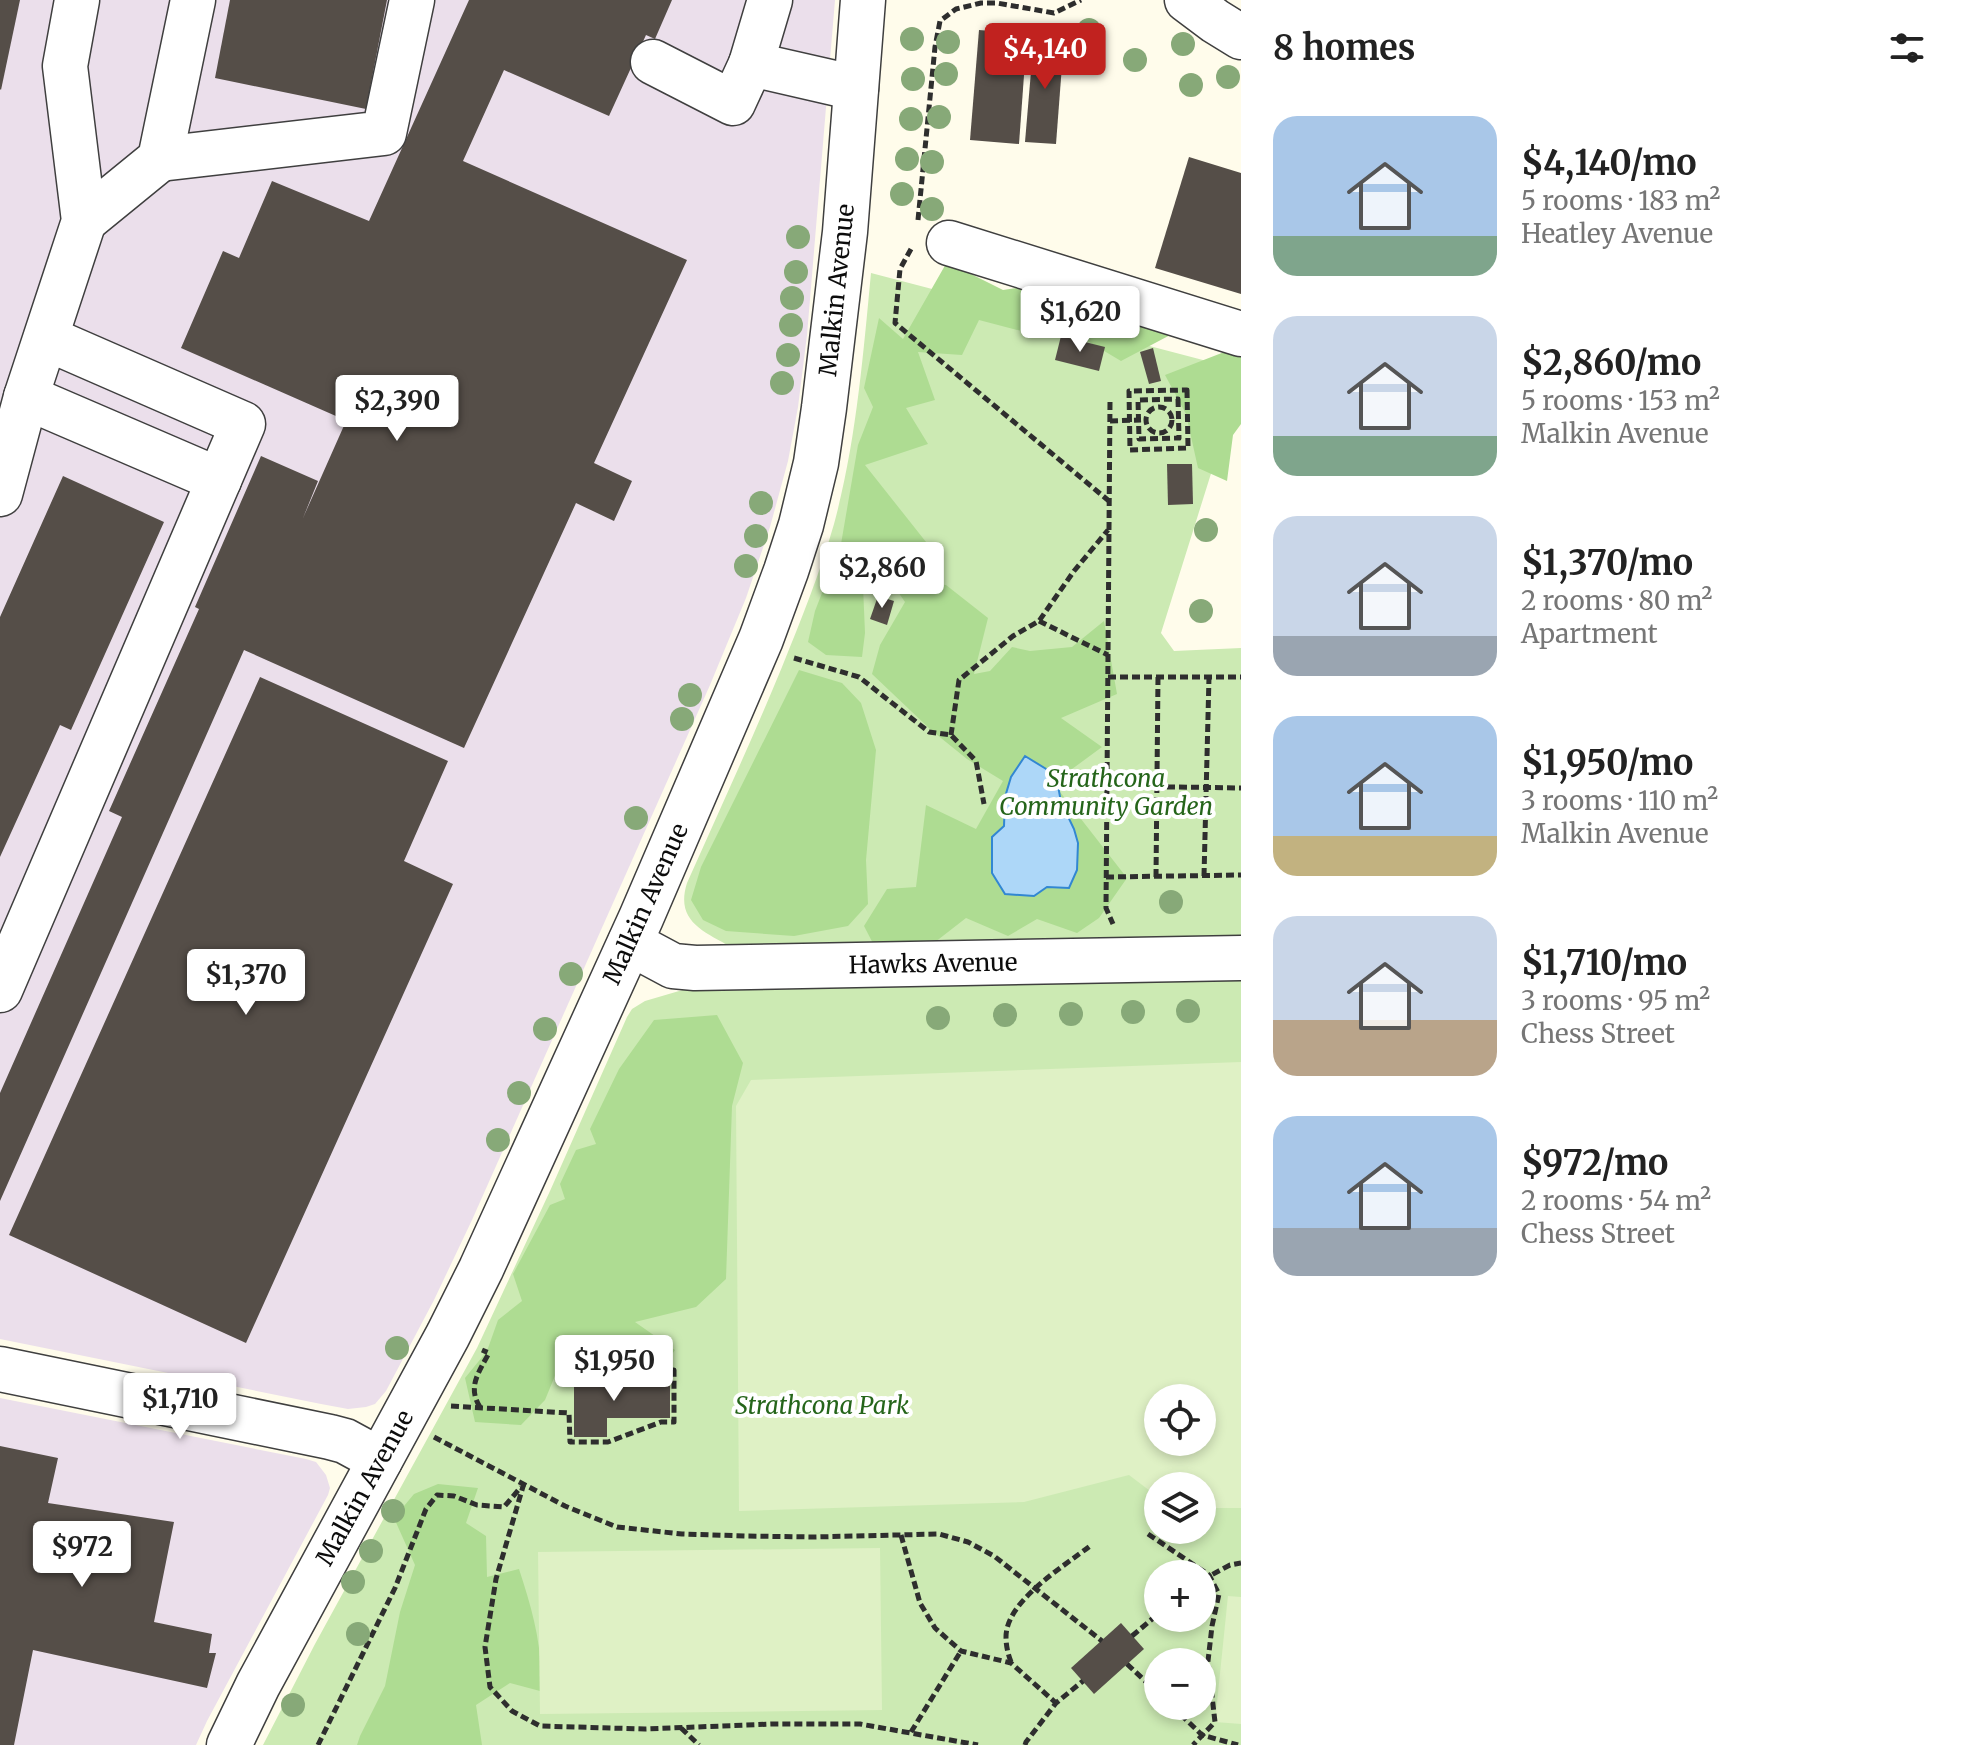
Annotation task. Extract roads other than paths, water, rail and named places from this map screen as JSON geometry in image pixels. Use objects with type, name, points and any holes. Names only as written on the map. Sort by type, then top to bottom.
[{"type":"street","points":[[0,494],[26,397],[84,221],[65,66],[77,0]]},
{"type":"street","points":[[160,159],[193,0]]},
{"type":"street","points":[[84,221],[160,159],[384,133],[412,0]]},
{"type":"street","points":[[653,62],[733,103],[751,64],[770,0]]},
{"type":"street","points":[[1187,0],[1241,37]]},
{"type":"street","name":"Malkin Avenue","points":[[229,1745],[258,1685],[481,1269],[630,943],[761,639],[786,571],[816,463],[824,408],[845,232],[860,1]]},
{"type":"street","points":[[751,64],[856,88]]},
{"type":"street","points":[[927,236],[1241,334]]},
{"type":"street","points":[[0,990],[243,424],[46,338]]},
{"type":"street","points":[[26,397],[219,480]]},
{"type":"street","name":"Hawks Avenue","points":[[630,943],[673,966],[695,968],[1241,958]]},
{"type":"street","points":[[0,1369],[330,1437],[345,1441],[380,1460]]},
{"type":"water","points":[[1025,756],[1056,775],[1061,802],[1078,843],[1077,870],[1069,888],[1047,887],[1034,896],[1005,894],[992,873],[992,837],[1004,826],[1005,797],[1011,777]]},
{"type":"park label","name":"Strathcona Community Garden","points":[[1106,793]]},
{"type":"park label","name":"Strathcona Park","points":[[822,1406]]}]
